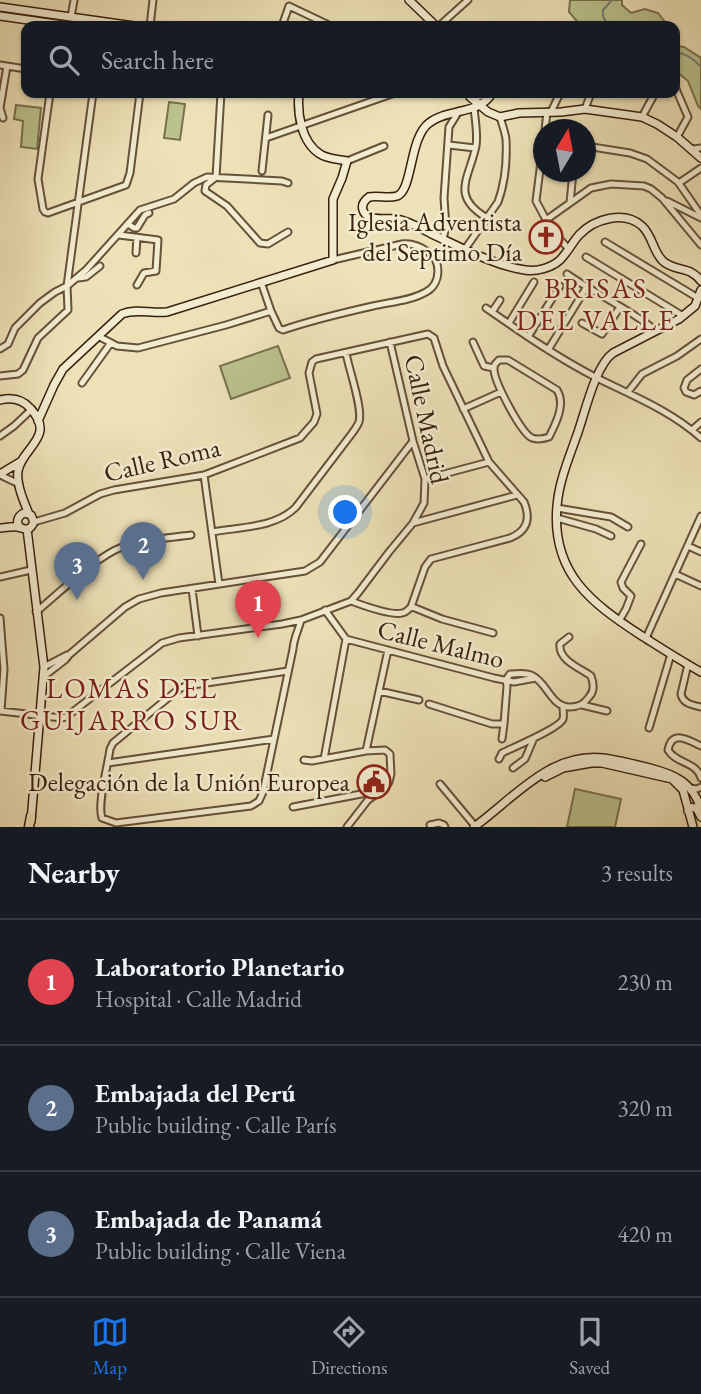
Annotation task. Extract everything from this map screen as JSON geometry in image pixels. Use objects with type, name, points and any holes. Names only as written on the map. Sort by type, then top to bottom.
[{"type":"main road","points":[[411,1],[432,21]]},
{"type":"main road","points":[[0,8],[66,21]]},
{"type":"main road","points":[[0,16],[59,21]]},
{"type":"main road","points":[[38,421],[60,373],[122,314],[167,312],[333,260],[332,199],[347,161],[317,153],[302,125],[298,98]]},
{"type":"main road","points":[[462,111],[467,98]]},
{"type":"main road","points":[[471,98],[476,106],[502,117],[519,113],[585,109],[642,117],[697,149],[701,158]]},
{"type":"main road","points":[[487,98],[476,106],[438,117],[426,125],[417,138],[406,183],[400,194],[369,197],[362,205],[364,213],[369,217],[406,221],[499,263],[529,271],[553,265],[580,234],[595,223],[610,218],[623,218],[642,226],[663,261],[690,271],[701,281]]},
{"type":"main road","points":[[490,98],[492,108],[502,117]]},
{"type":"main road","points":[[701,290],[693,308],[683,316],[612,352],[604,361],[561,484],[557,508],[561,548],[569,571],[589,596],[619,621],[701,672]]},
{"type":"main road","points":[[0,400],[17,399],[32,409],[40,430],[37,441],[23,459],[17,474],[24,501],[23,521],[44,667],[30,827]]},
{"type":"main road","points":[[0,474],[23,459]]},
{"type":"main road","points":[[0,528],[23,521],[33,526],[34,522]]},
{"type":"main road","points":[[475,827],[551,768],[579,759],[602,758],[672,775],[684,781],[690,788],[701,809]]},
{"type":"main road","points":[[481,827],[549,775],[563,768],[591,763],[603,763],[672,779],[683,790],[693,826],[701,826]]},
{"type":"main road","points":[[688,811],[690,807],[695,807],[701,817]]},
{"type":"street","points":[[71,21],[74,0]]},
{"type":"street","points":[[151,21],[153,0]]},
{"type":"street","points":[[443,21],[468,0]]},
{"type":"street","points":[[284,21],[289,6],[320,21]]},
{"type":"street","points":[[3,118],[0,108],[3,66],[21,68]]},
{"type":"street","points":[[49,98],[38,179],[43,209],[48,213],[122,187],[128,182],[139,98]]},
{"type":"street","points":[[0,376],[18,374],[23,370],[38,338],[66,313],[69,306],[67,286],[92,98]]},
{"type":"street","points":[[221,98],[216,177],[206,185],[205,191],[227,206],[260,243],[268,244],[288,232]]},
{"type":"street","points":[[266,138],[380,98]]},
{"type":"street","points":[[547,119],[557,98]]},
{"type":"street","points":[[585,109],[589,98]]},
{"type":"street","points":[[642,117],[652,98]]},
{"type":"street","points":[[677,137],[688,117],[680,98]]},
{"type":"street","points":[[476,106],[477,140],[469,166],[465,197],[472,208],[488,218]]},
{"type":"street","points":[[443,239],[446,227],[444,198],[449,127],[462,111]]},
{"type":"street","points":[[262,171],[268,115]]},
{"type":"street","points":[[465,249],[498,202],[505,171],[506,137],[502,117]]},
{"type":"street","points":[[449,145],[475,148]]},
{"type":"street","points":[[347,161],[384,146]]},
{"type":"street","points":[[596,148],[630,153],[647,159],[679,183],[701,217]]},
{"type":"street","points":[[679,183],[701,168]]},
{"type":"street","points":[[0,349],[8,344],[15,328],[40,303],[86,270],[140,210],[174,198],[202,178],[288,183]]},
{"type":"street","points":[[538,182],[536,199],[552,231],[568,248]]},
{"type":"street","points":[[570,203],[572,182]]},
{"type":"street","points":[[546,220],[592,188],[611,184],[644,186],[662,198],[701,245]]},
{"type":"street","points":[[662,198],[701,217]]},
{"type":"street","points":[[128,223],[137,228],[149,213]]},
{"type":"street","points":[[119,235],[156,239],[159,242],[156,271],[142,274],[137,285]]},
{"type":"street","points":[[136,253],[137,237]]},
{"type":"street","points":[[605,242],[699,299]]},
{"type":"street","points":[[261,282],[271,311],[279,328],[283,330],[334,314],[416,297],[432,288],[437,281],[437,263],[433,256],[412,244],[333,260]]},
{"type":"street","points":[[586,257],[683,316]]},
{"type":"street","points":[[75,279],[86,277],[100,266]]},
{"type":"street","points":[[568,274],[655,330]]},
{"type":"street","points":[[509,323],[534,282]]},
{"type":"street","points":[[528,337],[560,286]]},
{"type":"street","points":[[548,350],[586,288]]},
{"type":"street","points":[[492,312],[500,300]]},
{"type":"street","points":[[582,323],[602,334],[620,307]]},
{"type":"street","points":[[486,308],[548,350],[628,392],[701,438]]},
{"type":"street","points":[[98,336],[110,344],[125,348],[148,346],[271,311]]},
{"type":"street","name":"Calle Roma","points":[[34,522],[73,509],[92,497],[114,490],[204,475],[300,438],[314,422],[317,414],[309,373],[310,366],[316,359],[423,334],[432,335],[463,410]]},
{"type":"street","points":[[628,392],[642,374],[677,356],[701,339]]},
{"type":"street","name":"Calle Madrid","points":[[351,601],[413,523],[424,503],[425,479],[413,441],[390,342]]},
{"type":"street","points":[[473,342],[484,366],[494,368]]},
{"type":"street","points":[[82,383],[110,344]]},
{"type":"street","points":[[212,532],[267,523],[285,516],[296,507],[350,436],[360,417],[345,353]]},
{"type":"street","points":[[499,360],[509,360],[557,390],[562,404],[549,437],[531,438],[501,392],[494,368],[499,360]]},
{"type":"street","points":[[701,369],[685,384],[684,390],[694,395],[701,391]]},
{"type":"street","points":[[0,618],[5,669],[1,711],[66,717],[162,643],[179,638],[301,620],[351,601],[400,614],[411,607],[425,568],[432,559],[510,538],[524,529],[527,517],[524,502],[489,462],[463,410],[501,392]]},
{"type":"street","points":[[0,436],[32,409]]},
{"type":"street","points":[[692,430],[701,422]]},
{"type":"street","points":[[43,678],[125,607],[139,599],[160,593],[305,571],[320,562],[413,441]]},
{"type":"street","points":[[425,479],[489,462]]},
{"type":"street","points":[[0,474],[17,474]]},
{"type":"street","points":[[0,474],[19,484]]},
{"type":"street","points":[[204,475],[219,584]]},
{"type":"street","points":[[413,523],[517,495]]},
{"type":"street","points":[[557,508],[608,516],[628,527]]},
{"type":"street","points":[[646,638],[701,517]]},
{"type":"street","points":[[557,518],[596,529],[611,537]]},
{"type":"street","points":[[36,612],[104,557],[121,547],[191,535]]},
{"type":"street","points":[[619,621],[631,598],[621,582],[641,544]]},
{"type":"street","points":[[688,546],[701,552]]},
{"type":"street","points":[[0,577],[30,570]]},
{"type":"street","points":[[675,574],[701,586]]},
{"type":"street","points":[[192,589],[198,636]]},
{"type":"street","points":[[411,607],[442,619],[494,633]]},
{"type":"street","name":"Calle Malmo","points":[[325,611],[346,639],[506,680],[510,674],[527,674],[536,678],[563,707]]},
{"type":"street","points":[[288,671],[186,685],[179,689],[114,741],[110,749],[101,802],[102,818],[116,823],[251,806],[257,803],[263,792],[288,671],[295,635],[301,620]]},
{"type":"street","points":[[282,624],[295,635]]},
{"type":"street","points":[[499,759],[502,753],[562,721],[563,707],[578,707],[592,696],[592,676],[559,651],[560,644],[569,636]]},
{"type":"street","points":[[324,759],[346,639]]},
{"type":"street","points":[[366,751],[388,650]]},
{"type":"street","points":[[44,667],[70,654]]},
{"type":"street","points":[[649,728],[671,654]]},
{"type":"street","points":[[688,664],[682,698],[701,707]]},
{"type":"street","points":[[502,740],[506,680]]},
{"type":"street","points":[[379,691],[419,700]]},
{"type":"street","points":[[429,704],[492,724],[504,724]]},
{"type":"street","points":[[582,705],[607,711]]},
{"type":"street","points":[[701,746],[677,737],[670,742],[668,750],[672,756],[696,768],[701,778]]},
{"type":"street","points":[[513,768],[525,759],[534,738]]},
{"type":"street","points":[[108,763],[274,739]]},
{"type":"street","points":[[304,760],[312,761],[366,751],[385,750],[390,754],[389,782],[368,800],[346,827]]},
{"type":"street","points":[[440,784],[475,827]]},
{"type":"street","points":[[690,788],[701,787]]},
{"type":"street","points":[[293,807],[381,791]]},
{"type":"street","points":[[430,825],[439,823],[445,827]]},
{"type":"green space","points":[[570,0],[622,0],[622,5],[631,13],[645,9],[658,13],[664,21],[577,21],[569,12]]},
{"type":"green space","points":[[680,47],[701,58],[701,109],[688,81],[680,74]]},
{"type":"green space","points":[[169,102],[185,104],[180,140],[164,138]]},
{"type":"green space","points":[[16,105],[41,108],[37,149],[21,147],[23,121],[14,119]]},
{"type":"green space","points":[[278,346],[290,378],[231,399],[220,366]]},
{"type":"green space","points":[[575,789],[621,799],[615,827],[567,827]]},
{"type":"waterway","points":[[606,21],[603,10],[612,0]]},
{"type":"waterway","points":[[680,54],[690,57],[701,67]]},
{"type":"waterway","points":[[701,81],[701,89]]},
{"type":"place","name":"Iglesia Adventista del Septimo Día","points":[[546,237]]},
{"type":"place","name":"Embajada del Perú","points":[[143,580]]},
{"type":"place","name":"Embajada de Panamá","points":[[77,600]]},
{"type":"place","name":"Laboratorio Planetario","points":[[258,638]]},
{"type":"place","name":"Delegación de la Unión Europea","points":[[374,782]]},
{"type":"district","name":"BRISAS DEL VALLE","points":[[596,304]]},
{"type":"district","name":"LOMAS DEL GUIJARRO SUR","points":[[132,704]]}]
